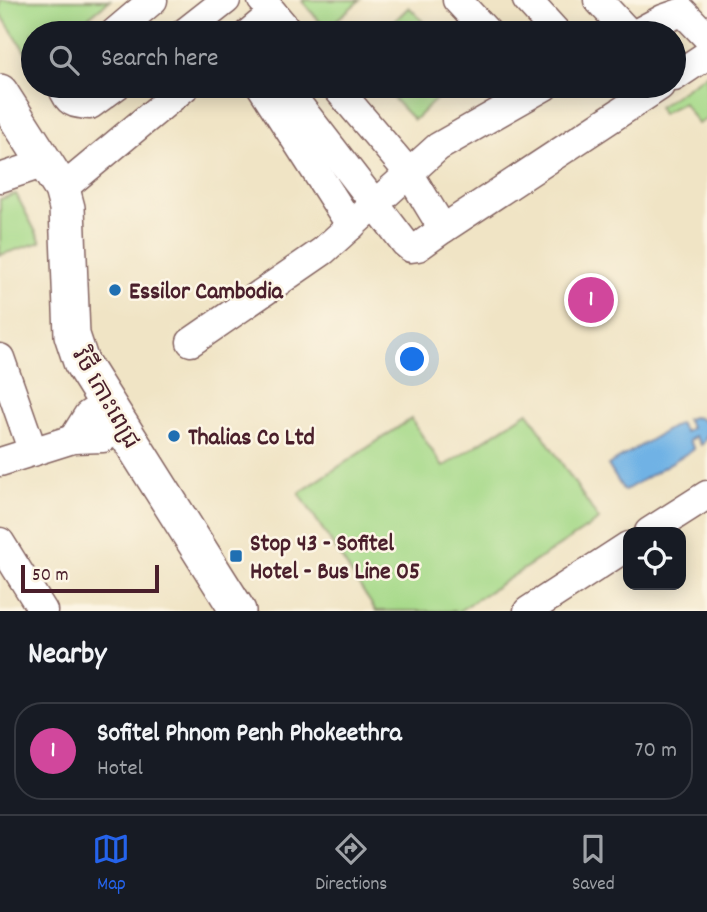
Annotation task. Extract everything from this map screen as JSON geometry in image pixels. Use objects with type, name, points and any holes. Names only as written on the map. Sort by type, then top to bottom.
[{"type":"main road","name":"វិថី កោះពេជ្រ","points":[[0,92],[53,176],[67,208],[72,335],[81,362],[238,611]]},
{"type":"street","points":[[128,21],[153,0]]},
{"type":"street","points":[[199,21],[226,0]]},
{"type":"street","points":[[457,0],[477,21]]},
{"type":"street","points":[[527,0],[547,21]]},
{"type":"street","points":[[598,0],[618,21]]},
{"type":"street","points":[[659,21],[683,12],[707,37]]},
{"type":"street","points":[[686,68],[707,55]]},
{"type":"street","points":[[66,98],[76,104],[90,105],[100,98]]},
{"type":"street","points":[[0,178],[53,176],[168,98]]},
{"type":"street","points":[[269,98],[351,226]]},
{"type":"street","points":[[293,98],[411,248],[418,247],[642,98]]},
{"type":"street","points":[[345,98],[409,173],[443,229]]},
{"type":"street","points":[[191,342],[323,251],[438,147],[520,98]]},
{"type":"street","points":[[0,358],[33,452]]},
{"type":"street","points":[[0,463],[73,439],[88,415],[113,415]]},
{"type":"street","points":[[657,527],[707,495]]},
{"type":"street","points":[[0,542],[43,611]]},
{"type":"street","points":[[528,611],[623,549]]},
{"type":"green space","points":[[0,0],[110,0],[84,21],[21,21],[21,45],[0,13]]},
{"type":"green space","points":[[360,0],[335,21],[319,21],[302,1]]},
{"type":"green space","points":[[409,7],[422,21],[394,21]]},
{"type":"green space","points":[[707,74],[707,119],[698,124],[683,102],[662,114],[658,107],[671,98],[686,98],[686,88]]},
{"type":"green space","points":[[393,98],[437,98],[414,120]]},
{"type":"green space","points":[[16,194],[41,242],[0,255],[0,199]]},
{"type":"green space","points":[[528,412],[599,520],[459,611],[376,611],[299,493],[411,419],[443,467]]},
{"type":"water","points":[[693,417],[707,424],[703,443],[701,445],[695,436],[689,441],[694,449],[624,491],[608,465],[679,423],[685,432],[691,428],[686,419]]},
{"type":"place","name":"Essilor Cambodia","points":[[115,290]]},
{"type":"place","name":"Sofitel Phnom Penh Phokeethra","points":[[591,300]]},
{"type":"place","name":"Thalias Co Ltd","points":[[174,436]]},
{"type":"place","name":"Stop 43 - Sofitel Hotel - Bus Line 05","points":[[236,556]]}]
